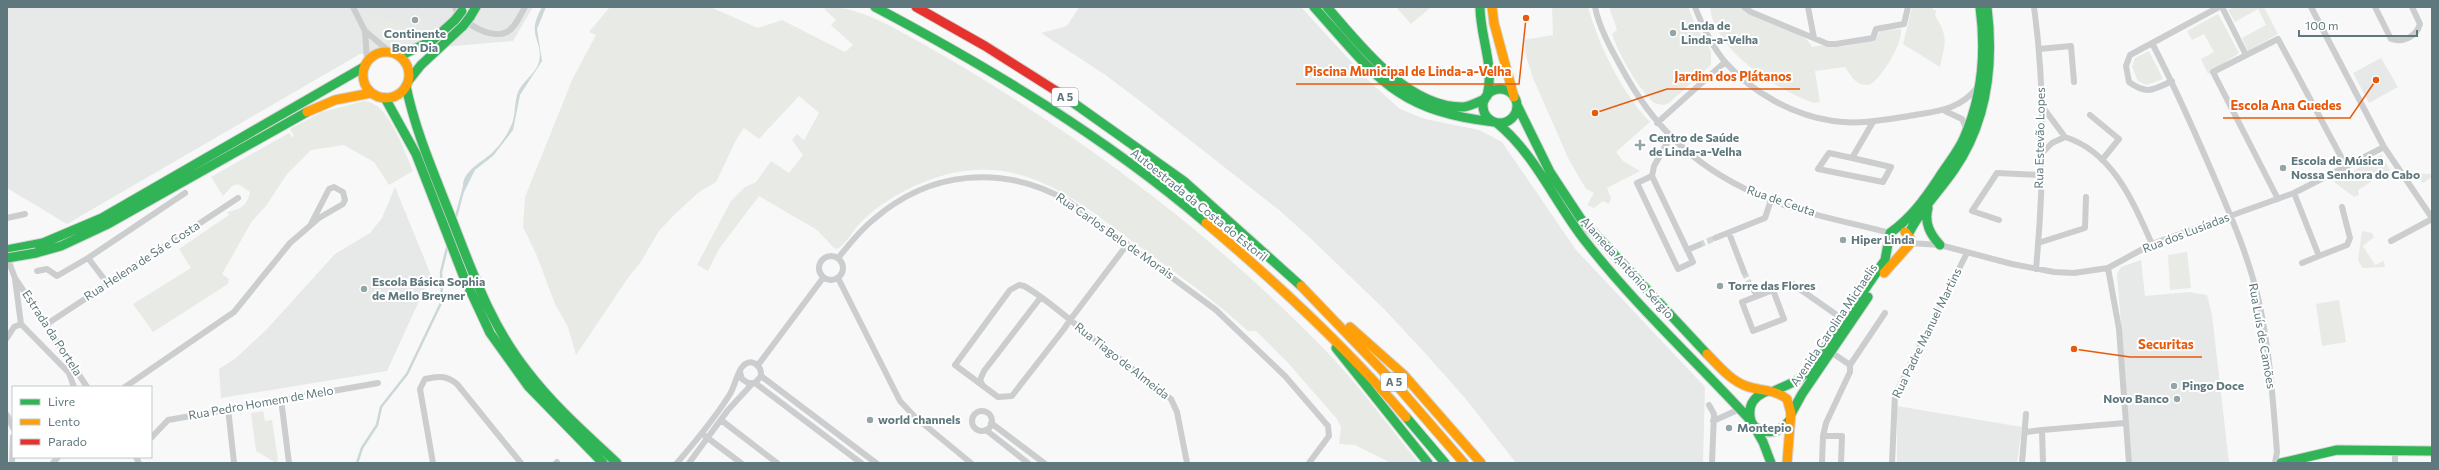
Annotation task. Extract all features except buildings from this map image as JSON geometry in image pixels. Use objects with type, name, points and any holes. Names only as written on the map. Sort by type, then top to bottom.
[{"type":"main road","points":[[7,258],[35,249],[67,243],[106,225],[306,112],[335,100],[371,93],[385,98],[399,94],[418,68],[450,41],[470,17],[476,7]]},
{"type":"main road","name":"Autoestrada da Costa do Estoril","points":[[874,7],[919,29],[1031,95],[1148,176],[1227,241],[1321,325],[1366,371],[1445,463]]},
{"type":"main road","name":"Autoestrada da Costa do Estoril","points":[[916,7],[1042,81],[1183,181],[1282,266],[1320,304],[1417,407],[1464,463]]},
{"type":"main road","points":[[1314,7],[1379,77],[1404,98],[1443,113],[1496,122],[1512,119],[1516,101],[1501,90],[1471,107],[1458,107],[1431,101],[1413,93],[1392,77],[1327,7]]},
{"type":"main road","points":[[1480,7],[1482,31],[1492,71],[1492,81],[1486,98],[1484,112],[1496,122]]},
{"type":"main road","name":"Alameda António Sérgio","points":[[1492,7],[1494,23],[1516,101],[1559,185],[1592,233],[1726,375],[1745,385],[1780,393],[1789,402],[1790,418],[1787,463]]},
{"type":"main road","points":[[1893,232],[1906,222],[1935,186],[1958,151],[1967,130],[1980,85],[1984,53],[1980,7]]},
{"type":"main road","name":"Avenida Carolina Michaelis","points":[[1790,418],[1831,352],[1890,264],[1907,248],[1913,224],[1929,206],[1966,150],[1979,118],[1990,63],[1991,42],[1987,7]]},
{"type":"main road","points":[[400,56],[433,40],[455,20],[460,8]]},
{"type":"main road","points":[[7,250],[35,249],[102,218],[300,102],[346,79],[366,64],[374,55],[390,52],[400,56],[409,69],[407,84],[411,113],[476,283],[497,327],[517,359],[549,396],[617,463]]},
{"type":"main road","points":[[366,64],[363,78],[371,93]]},
{"type":"main road","points":[[385,98],[404,129],[424,174],[459,263],[490,333],[511,364],[540,401],[603,463]]},
{"type":"main road","name":"Alameda António Sérgio","points":[[1496,122],[1522,147],[1557,203],[1587,244],[1753,424],[1767,433],[1774,433],[1786,427],[1790,418]]},
{"type":"main road","points":[[1929,206],[1926,217],[1928,230],[1940,245]]},
{"type":"main road","points":[[1893,232],[1903,230],[1909,239]]},
{"type":"main road","name":"Avenida Carolina Michaelis","points":[[1770,391],[1796,381],[1809,371],[1885,260],[1888,247],[1887,240],[1893,232]]},
{"type":"main road","points":[[1888,247],[1894,252],[1901,252]]},
{"type":"main road","points":[[1320,304],[1382,351],[1429,400],[1481,463]]},
{"type":"main road","points":[[1321,325],[1347,364],[1428,463]]},
{"type":"main road","name":"Alameda António Sérgio","points":[[1770,391],[1760,394],[1751,403],[1749,409],[1753,424],[1771,463]]},
{"type":"main road","points":[[2281,463],[2325,451],[2432,451]]},
{"type":"street","points":[[354,7],[365,31],[366,64]]},
{"type":"street","points":[[460,8],[459,14],[468,22],[490,33],[497,34],[512,28],[525,7]]},
{"type":"street","name":"Rua de Ceuta","points":[[1595,7],[1606,37],[1636,96],[1670,138],[1708,169],[1738,187],[1771,200],[1893,232]]},
{"type":"street","points":[[1696,7],[1725,62],[1760,93],[1785,106],[1834,121],[1874,122],[1945,110],[1962,103],[1980,85]]},
{"type":"street","points":[[1744,7],[1751,12],[1814,38],[1836,44],[1873,38],[1876,29],[1904,24],[1908,7]]},
{"type":"street","points":[[1808,7],[1814,38]]},
{"type":"street","name":"Rua Estevão Lopes","points":[[2034,7],[2039,49],[2042,106],[2042,153],[2036,269]]},
{"type":"street","points":[[2172,82],[2149,91],[2139,89],[2129,82],[2126,66],[2130,55],[2220,7],[2246,55]]},
{"type":"street","points":[[2311,7],[2384,147],[2432,219],[2391,241]]},
{"type":"street","points":[[2375,7],[2391,39],[2398,41],[2410,37],[2418,30],[2420,24],[2412,7]]},
{"type":"street","points":[[365,31],[390,52]]},
{"type":"street","points":[[2278,199],[2214,72],[2278,39],[2347,168]]},
{"type":"street","name":"Rua Luís de Camões","points":[[2152,43],[2172,82],[2230,215],[2250,269],[2259,302],[2272,387],[2277,452],[2275,463]]},
{"type":"street","points":[[2039,49],[2071,46],[2074,82]]},
{"type":"street","points":[[1657,123],[1725,62]]},
{"type":"street","points":[[2042,106],[2065,137],[2078,141],[2102,160],[2122,183],[2152,244]]},
{"type":"street","points":[[1945,110],[1962,119],[1967,130]]},
{"type":"street","points":[[2090,115],[2119,138],[2102,160]]},
{"type":"street","points":[[1852,158],[1874,122]]},
{"type":"street","points":[[2042,153],[2052,143],[2065,137]]},
{"type":"street","points":[[1652,176],[1637,183],[1678,269],[1693,262],[1652,176],[1654,166],[1670,138]]},
{"type":"street","name":"Rua dos Lusíadas","points":[[1909,239],[2054,272],[2074,273],[2108,268],[2152,244],[2294,193],[2347,168],[2384,147]]},
{"type":"street","points":[[1829,153],[1852,158],[1860,160],[1891,167],[1883,182],[1818,169],[1829,153]]},
{"type":"street","points":[[1999,220],[1972,211],[1997,173],[2040,176]]},
{"type":"street","name":"Rua Carlos Belo de Morais","points":[[838,258],[865,227],[893,205],[927,187],[969,177],[994,176],[1017,179],[1042,187],[1068,201],[1128,244],[1232,324],[1285,376],[1328,426],[1328,436],[1309,463]]},
{"type":"street","points":[[126,386],[234,312],[281,253],[311,224],[342,204],[345,200],[343,192],[334,187],[329,189],[311,224]]},
{"type":"street","points":[[37,272],[47,268],[57,276],[88,258],[185,193]]},
{"type":"street","points":[[2294,193],[2319,256]]},
{"type":"street","points":[[2038,243],[2085,228],[2086,197]]},
{"type":"street","name":"Rua Helena de Sá e Costa","points":[[47,324],[238,198]]},
{"type":"street","points":[[1715,238],[1765,218],[1771,200]]},
{"type":"street","points":[[2302,263],[2347,245],[2350,238],[2342,206]]},
{"type":"street","points":[[7,218],[24,214]]},
{"type":"street","points":[[1729,233],[1744,272]]},
{"type":"street","points":[[1040,297],[984,371],[980,380],[982,384],[998,397],[1012,396],[1128,244]]},
{"type":"street","points":[[1687,250],[1699,245]]},
{"type":"street","name":"Rua Padre Manuel Martins","points":[[1892,463],[1895,395],[1967,253]]},
{"type":"street","points":[[827,256],[838,258],[843,268],[838,278],[830,280],[823,278],[818,268],[821,261],[827,256]]},
{"type":"street","name":"Estrada da Portela","points":[[7,258],[15,278],[47,324],[86,386]]},
{"type":"street","points":[[88,258],[108,284]]},
{"type":"street","points":[[2108,268],[2118,329],[2129,463]]},
{"type":"street","points":[[15,278],[21,324],[69,373],[74,386]]},
{"type":"street","points":[[758,365],[823,278]]},
{"type":"street","points":[[838,278],[900,401],[915,417],[971,463]]},
{"type":"street","points":[[1773,290],[1784,320],[1753,331],[1742,302],[1791,283],[1844,320]]},
{"type":"street","name":"Rua Tiago de Almeida","points":[[982,384],[954,365],[1006,295],[1014,286],[1024,286],[1167,394],[1177,412],[1187,463]]},
{"type":"street","points":[[1751,287],[1758,296]]},
{"type":"street","points":[[1822,463],[1823,436],[1828,415],[1849,377],[1850,365],[1886,313]]},
{"type":"street","points":[[7,338],[14,327],[21,324]]},
{"type":"street","points":[[1831,352],[1850,365]]},
{"type":"street","points":[[677,463],[730,394],[743,366],[748,363],[758,365]]},
{"type":"street","points":[[758,365],[761,376],[876,463]]},
{"type":"street","points":[[740,372],[744,382],[753,383],[861,463]]},
{"type":"street","points":[[433,463],[420,389],[425,379],[440,376],[450,378],[457,384],[521,463]]},
{"type":"street","points":[[689,463],[721,420],[753,383],[761,376]]},
{"type":"street","name":"Rua Pedro Homem de Melo","points":[[152,437],[168,420],[228,408],[378,383]]},
{"type":"street","points":[[281,399],[289,463]]},
{"type":"street","points":[[1709,405],[1714,414],[1712,463]]},
{"type":"street","points":[[228,408],[234,463]]},
{"type":"street","points":[[1713,421],[1740,409]]},
{"type":"street","points":[[991,423],[986,430],[980,431],[974,428],[972,422],[974,416],[979,412],[986,412],[990,417],[991,423],[1044,463]]},
{"type":"street","points":[[2022,463],[2026,432],[2026,414]]},
{"type":"street","points":[[7,415],[12,426]]},
{"type":"street","points":[[721,420],[777,463]]},
{"type":"street","points":[[2026,432],[2126,423]]},
{"type":"street","points":[[986,430],[1028,463]]},
{"type":"street","points":[[2042,430],[2043,463]]},
{"type":"street","points":[[701,433],[740,463]]},
{"type":"street","points":[[1823,436],[1842,436],[1841,463]]},
{"type":"street","points":[[2395,450],[2395,463]]},
{"type":"shaded area","points":[[7,7],[533,7],[513,41],[360,54],[67,224],[7,188]]},
{"type":"shaded area","points":[[542,7],[546,7],[537,29],[542,61],[520,95],[513,130],[493,156],[475,170],[464,192],[464,179],[467,174],[492,153],[506,135],[514,119],[516,99],[519,90],[533,73],[539,62],[540,54],[535,25]]},
{"type":"shaded area","points":[[610,7],[710,7],[758,28],[782,20],[845,52],[853,45],[831,25],[836,20],[824,9],[835,7],[861,13],[876,19],[925,45],[980,77],[1033,111],[1136,184],[1186,223],[1281,306],[1326,351],[1362,392],[1419,463],[1391,463],[1355,445],[1339,444],[1341,427],[1337,419],[1289,364],[1256,331],[1248,331],[1197,288],[1091,211],[1066,195],[1040,182],[1013,173],[984,170],[953,173],[919,184],[903,191],[881,205],[861,222],[844,244],[837,249],[834,248],[817,230],[759,196],[719,249],[708,271],[697,265],[731,201],[745,187],[756,182],[771,161],[789,173],[803,155],[792,140],[797,134],[804,140],[819,113],[799,96],[759,139],[744,128],[736,140],[716,182],[699,192],[659,231],[640,263],[630,275],[576,355],[568,327],[555,304],[537,256],[523,227],[525,197],[573,78],[596,35],[589,32]]},
{"type":"shaded area","points":[[1079,7],[1301,7],[1369,81],[1400,109],[1425,119],[1479,130],[1502,142],[1576,250],[1705,387],[1703,463],[1516,463],[1465,398],[1426,354],[1384,309],[1308,236],[1279,210],[1140,101],[1104,74],[1041,33],[1067,26]]},
{"type":"shaded area","points":[[1396,7],[1431,7],[1411,24]]},
{"type":"shaded area","points":[[1552,7],[1588,7],[1598,37],[1621,84],[1630,98],[1650,122],[1616,152],[1623,161],[1640,171],[1607,188],[1611,198],[1609,204],[1603,201],[1594,208],[1587,205],[1594,193],[1586,189],[1569,160],[1533,78],[1526,56],[1524,40],[1553,35]]},
{"type":"shaded area","points":[[1609,7],[1688,7],[1695,24],[1711,51],[1711,65],[1669,103],[1664,105],[1654,103],[1642,89],[1619,52],[1612,34],[1617,30]]},
{"type":"shaded area","points":[[1738,7],[1791,30],[1808,41],[1812,47],[1824,45],[1841,47],[1875,40],[1880,31],[1901,29],[1901,35],[1891,59],[1881,74],[1871,84],[1866,85],[1858,83],[1845,67],[1815,71],[1820,102],[1814,103],[1783,89],[1766,79],[1736,54],[1723,39],[1715,24],[1710,8]]},
{"type":"shaded area","points":[[1912,7],[1933,7],[1933,10],[1936,10],[1935,16],[1942,29],[1945,40],[1940,67],[1903,44]]},
{"type":"shaded area","points":[[2234,7],[2264,7],[2278,34],[2248,51],[2242,38],[2266,25],[2258,9],[2235,22],[2228,10]]},
{"type":"shaded area","points":[[368,13],[422,32],[402,46],[386,43],[373,30]]},
{"type":"shaded area","points":[[2218,14],[2239,53],[2208,74],[2201,59],[2214,52],[2204,34],[2192,40],[2187,31]]},
{"type":"shaded area","points":[[2149,51],[2163,79],[2146,85],[2138,81],[2132,67],[2135,58]]},
{"type":"shaded area","points":[[2381,58],[2398,87],[2369,103],[2353,73]]},
{"type":"shaded area","points":[[364,101],[373,103],[388,118],[400,140],[413,171],[389,185],[374,162],[344,145],[311,150],[287,174],[266,206],[252,221],[222,274],[229,279],[228,284],[153,332],[133,304],[191,268],[179,249],[229,215],[227,212],[236,210],[243,206],[249,197],[250,192],[238,184],[232,186],[223,196],[211,177],[289,133],[292,137],[294,136],[290,129],[322,112]]},
{"type":"shaded area","points":[[2381,155],[2390,170],[2358,190],[2359,195],[2354,197],[2334,182]]},
{"type":"shaded area","points":[[2414,173],[2432,174],[2432,177],[2423,183]]},
{"type":"shaded area","name":"Escola Básica Sophia de Mello Breyner","points":[[395,187],[431,275],[387,371],[221,398],[219,369],[236,358],[267,329],[335,254],[370,233],[382,218]]},
{"type":"shaded area","points":[[2362,231],[2372,233],[2374,237],[2363,246],[2375,265],[2384,261],[2385,267],[2363,268],[2358,261]]},
{"type":"shaded area","points":[[2187,252],[2191,288],[2170,290],[2168,255]]},
{"type":"shaded area","points":[[2141,260],[2145,296],[2189,292],[2207,295],[2212,315],[2229,463],[2132,463],[2117,274],[2121,267]]},
{"type":"shaded area","points":[[2339,300],[2346,342],[2322,346],[2316,304]]},
{"type":"shaded area","points":[[1897,406],[2022,427],[2017,463],[1897,463]]},
{"type":"shaded area","points":[[263,411],[265,421],[272,420],[278,460],[276,463],[256,451],[251,413]]},
{"type":"waterway","points":[[456,217],[464,187]]},
{"type":"waterway","points":[[357,463],[362,448],[377,425],[381,407],[407,374],[442,301],[441,272],[447,248]]},
{"type":"tunnel","points":[[1699,245],[1715,238]]},
{"type":"tunnel","points":[[1744,272],[1751,287]]},
{"type":"traffic: fast","points":[[470,17],[476,7]]},
{"type":"traffic: fast","points":[[875,7],[1005,80],[1088,133],[1168,192],[1206,223]]},
{"type":"traffic: fast","points":[[1314,7],[1354,53],[1372,71],[1390,86],[1410,99],[1433,109],[1460,117],[1494,122]]},
{"type":"traffic: fast","points":[[1327,7],[1354,39],[1386,71],[1422,97],[1442,104],[1462,107],[1485,99]]},
{"type":"traffic: fast","points":[[1480,7],[1489,74],[1487,96]]},
{"type":"traffic: fast","points":[[1774,391],[1796,381],[1809,371],[1885,260],[1890,233],[1911,215],[1933,187],[1964,138],[1975,106],[1981,74],[1983,40],[1980,7]]},
{"type":"traffic: fast","points":[[1908,235],[1923,210],[1954,170],[1965,152],[1981,112],[1986,92],[1988,71],[1989,28],[1987,7]]},
{"type":"traffic: fast","points":[[455,20],[462,11]]},
{"type":"traffic: fast","points":[[463,26],[470,17]]},
{"type":"traffic: fast","points":[[400,56],[433,40],[455,20]]},
{"type":"traffic: fast","points":[[409,80],[421,65],[463,26]]},
{"type":"traffic: fast","points":[[7,250],[43,243],[102,218],[364,67]]},
{"type":"traffic: fast","points":[[406,86],[414,118],[431,166],[482,295],[503,335],[515,354],[538,384],[571,419],[617,463]]},
{"type":"traffic: fast","points":[[1500,89],[1512,94],[1517,106],[1512,118],[1500,123],[1488,118],[1483,106],[1488,94],[1500,89]]},
{"type":"traffic: fast","points":[[1061,94],[1185,182],[1301,286]]},
{"type":"traffic: fast","points":[[385,98],[416,154],[463,275],[490,333],[528,386],[603,463]]},
{"type":"traffic: fast","points":[[1517,105],[1550,172],[1581,219],[1707,354]]},
{"type":"traffic: fast","points":[[36,253],[61,246],[106,225],[307,112]]},
{"type":"traffic: fast","points":[[1497,123],[1511,136],[1534,164],[1575,227],[1605,266],[1625,289],[1751,421],[1763,442],[1771,463]]},
{"type":"traffic: fast","points":[[1928,208],[1927,223],[1933,237],[1940,245]]},
{"type":"traffic: fast","points":[[7,258],[36,253]]},
{"type":"traffic: fast","points":[[1791,414],[1802,394],[1868,297]]},
{"type":"traffic: fast","points":[[1336,348],[1428,463]]},
{"type":"traffic: fast","points":[[1751,421],[1750,411],[1752,403],[1758,396],[1767,391]]},
{"type":"traffic: fast","points":[[1406,417],[1445,463]]},
{"type":"traffic: fast","points":[[1755,427],[1760,430],[1773,432],[1781,428],[1789,421]]},
{"type":"traffic: fast","points":[[2281,463],[2337,450],[2432,451]]},
{"type":"traffic: slow","points":[[1492,7],[1494,23],[1514,97]]},
{"type":"traffic: slow","points":[[391,52],[395,53],[405,62],[408,66],[409,75],[408,84],[399,94],[391,98],[381,98],[373,94],[364,84],[363,70],[367,62],[377,53],[391,52]]},
{"type":"traffic: slow","points":[[307,112],[335,100],[371,93]]},
{"type":"traffic: slow","points":[[1206,223],[1259,269],[1335,340],[1406,417]]},
{"type":"traffic: slow","points":[[1884,273],[1909,245],[1910,238],[1905,232]]},
{"type":"traffic: slow","points":[[1301,286],[1399,388],[1464,463]]},
{"type":"traffic: slow","points":[[1350,327],[1403,374],[1481,463]]},
{"type":"traffic: slow","points":[[1707,354],[1725,372],[1740,383],[1751,388],[1777,393],[1787,399],[1791,413],[1787,463]]},
{"type":"traffic: jam","points":[[916,7],[985,46],[1061,94]]},
{"type":"place","name":"Piscina Municipal de Linda-a-Velha","points":[[1526,18]]},
{"type":"place","name":"Continente Bom Dia","points":[[415,20]]},
{"type":"place","name":"Lenda de Linda-a-Velha","points":[[1673,33]]},
{"type":"place","name":"Escola Ana Guedes","points":[[2376,80]]},
{"type":"place","name":"Jardim dos Plátanos","points":[[1595,113]]},
{"type":"place","name":"Centro de Saúde de Linda-a-Velha","points":[[1640,145]]},
{"type":"place","name":"Escola de Música Nossa Senhora do Cabo","points":[[2283,168]]},
{"type":"place","name":"Hiper Linda","points":[[1843,240]]},
{"type":"place","name":"Torre das Flores","points":[[1720,286]]},
{"type":"place","name":"Escola Básica Sophia de Mello Breyner","points":[[364,289]]},
{"type":"place","name":"Securitas","points":[[2074,349]]},
{"type":"place","name":"Pingo Doce","points":[[2174,386]]},
{"type":"place","name":"Novo Banco","points":[[2177,399]]},
{"type":"place","name":"world channels","points":[[870,420]]},
{"type":"place","name":"Montepio","points":[[1729,428]]}]
